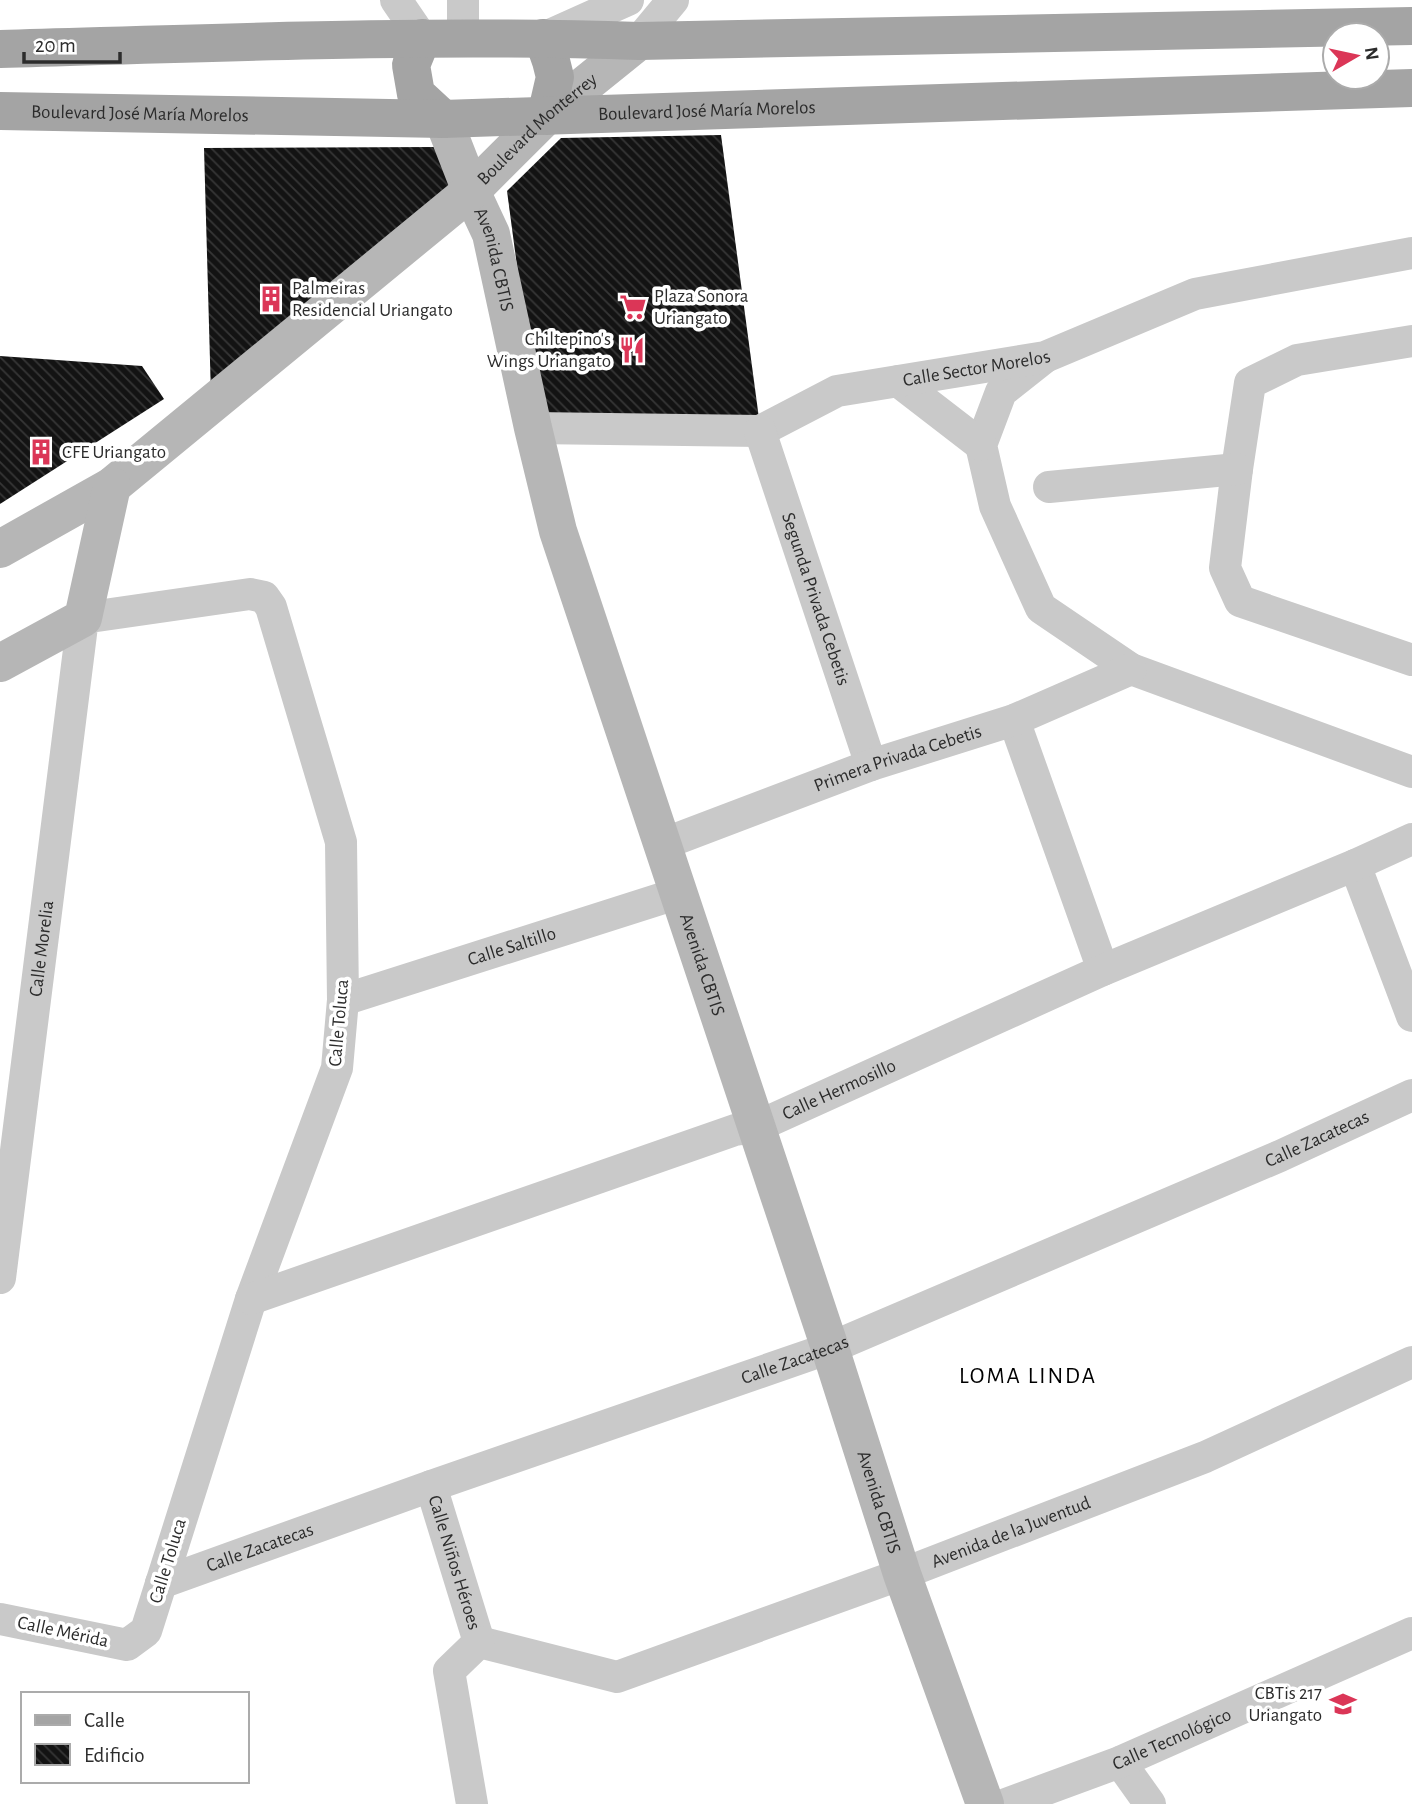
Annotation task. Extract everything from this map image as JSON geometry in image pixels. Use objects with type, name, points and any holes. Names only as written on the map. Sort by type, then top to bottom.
[{"type":"main road","points":[[0,49],[422,38],[463,19],[543,38],[639,41],[1412,26]]},
{"type":"main road","points":[[422,38],[411,65],[416,94],[443,119]]},
{"type":"main road","points":[[543,38],[555,77],[546,116]]},
{"type":"main road","name":"Boulevard José María Morelos","points":[[0,111],[443,119],[1412,88]]},
{"type":"street","points":[[396,0],[422,38]]},
{"type":"street","points":[[543,38],[628,0]]},
{"type":"street","points":[[639,41],[673,0]]},
{"type":"street","name":"Boulevard Monterrey","points":[[0,549],[111,486],[471,191],[546,116],[639,41]]},
{"type":"street","name":"Avenida CBTIS","points":[[443,119],[471,191],[492,234],[558,531],[680,893],[902,1574],[985,1804]]},
{"type":"street","name":"Calle Sector Morelos","points":[[534,428],[760,431],[837,391],[1045,357],[1195,294],[1412,253]]},
{"type":"street","points":[[1412,341],[1297,360],[1250,383],[1225,568],[1240,601],[1412,660]]},
{"type":"street","points":[[1045,357],[1001,392],[981,445],[995,506],[1041,608],[1131,669],[1412,772]]},
{"type":"street","points":[[898,381],[981,445]]},
{"type":"street","name":"Segunda Privada Cebetis","points":[[760,431],[871,765]]},
{"type":"street","points":[[1049,487],[1237,468]]},
{"type":"street","points":[[0,663],[83,618],[111,486]]},
{"type":"street","points":[[41,526],[69,527],[88,540],[95,563]]},
{"type":"street","name":"Calle Toluca","points":[[83,618],[250,594],[264,597],[271,607],[341,842],[344,1000],[337,1068],[251,1299],[146,1631],[127,1645]]},
{"type":"street","name":"Calle Morelia","points":[[0,1278],[83,618]]},
{"type":"street","name":"Primera Privada Cebetis","points":[[663,844],[871,765],[1014,720],[1131,669]]},
{"type":"street","points":[[1014,720],[1103,970]]},
{"type":"street","name":"Calle Hermosillo","points":[[251,1299],[735,1130],[757,1127],[1103,970],[1412,839]]},
{"type":"street","points":[[1355,865],[1412,1016]]},
{"type":"street","name":"Calle Saltillo","points":[[344,1000],[680,893]]},
{"type":"street","name":"Calle Zacatecas","points":[[161,1583],[830,1348],[1280,1156],[1412,1095]]},
{"type":"street","name":"Avenida de la Juventud","points":[[479,1642],[617,1677],[902,1574],[1205,1457],[1412,1362]]},
{"type":"street","name":"Calle Niños Héroes","points":[[431,1486],[479,1642]]},
{"type":"street","name":"Calle Mérida","points":[[0,1619],[127,1645]]},
{"type":"street","name":"Calle Tecnológico","points":[[1006,1804],[1120,1762],[1412,1633]]},
{"type":"street","points":[[472,1804],[449,1671],[479,1642]]},
{"type":"street","points":[[1120,1762],[1150,1804]]},
{"type":"building","name":"Plaza Sonora Uriangato","points":[[721,135],[760,426],[538,424],[507,191],[561,138]]},
{"type":"building","name":"Palmeiras Residencial Uriangato","points":[[437,147],[459,201],[211,396],[204,148]]},
{"type":"building","name":"CFE Uriangato","points":[[0,356],[142,366],[164,399],[0,504]]},
{"type":"place","name":"Palmeiras Residencial Uriangato","points":[[271,299]]},
{"type":"place","name":"Plaza Sonora Uriangato","points":[[633,307]]},
{"type":"place","name":"Chiltepino's Wings Uriangato","points":[[632,350]]},
{"type":"place","name":"CFE Uriangato","points":[[41,452]]},
{"type":"place","name":"CBTis 217 Uriangato","points":[[1343,1704]]},
{"type":"district","name":"LOMA LINDA","points":[[1028,1376]]}]
